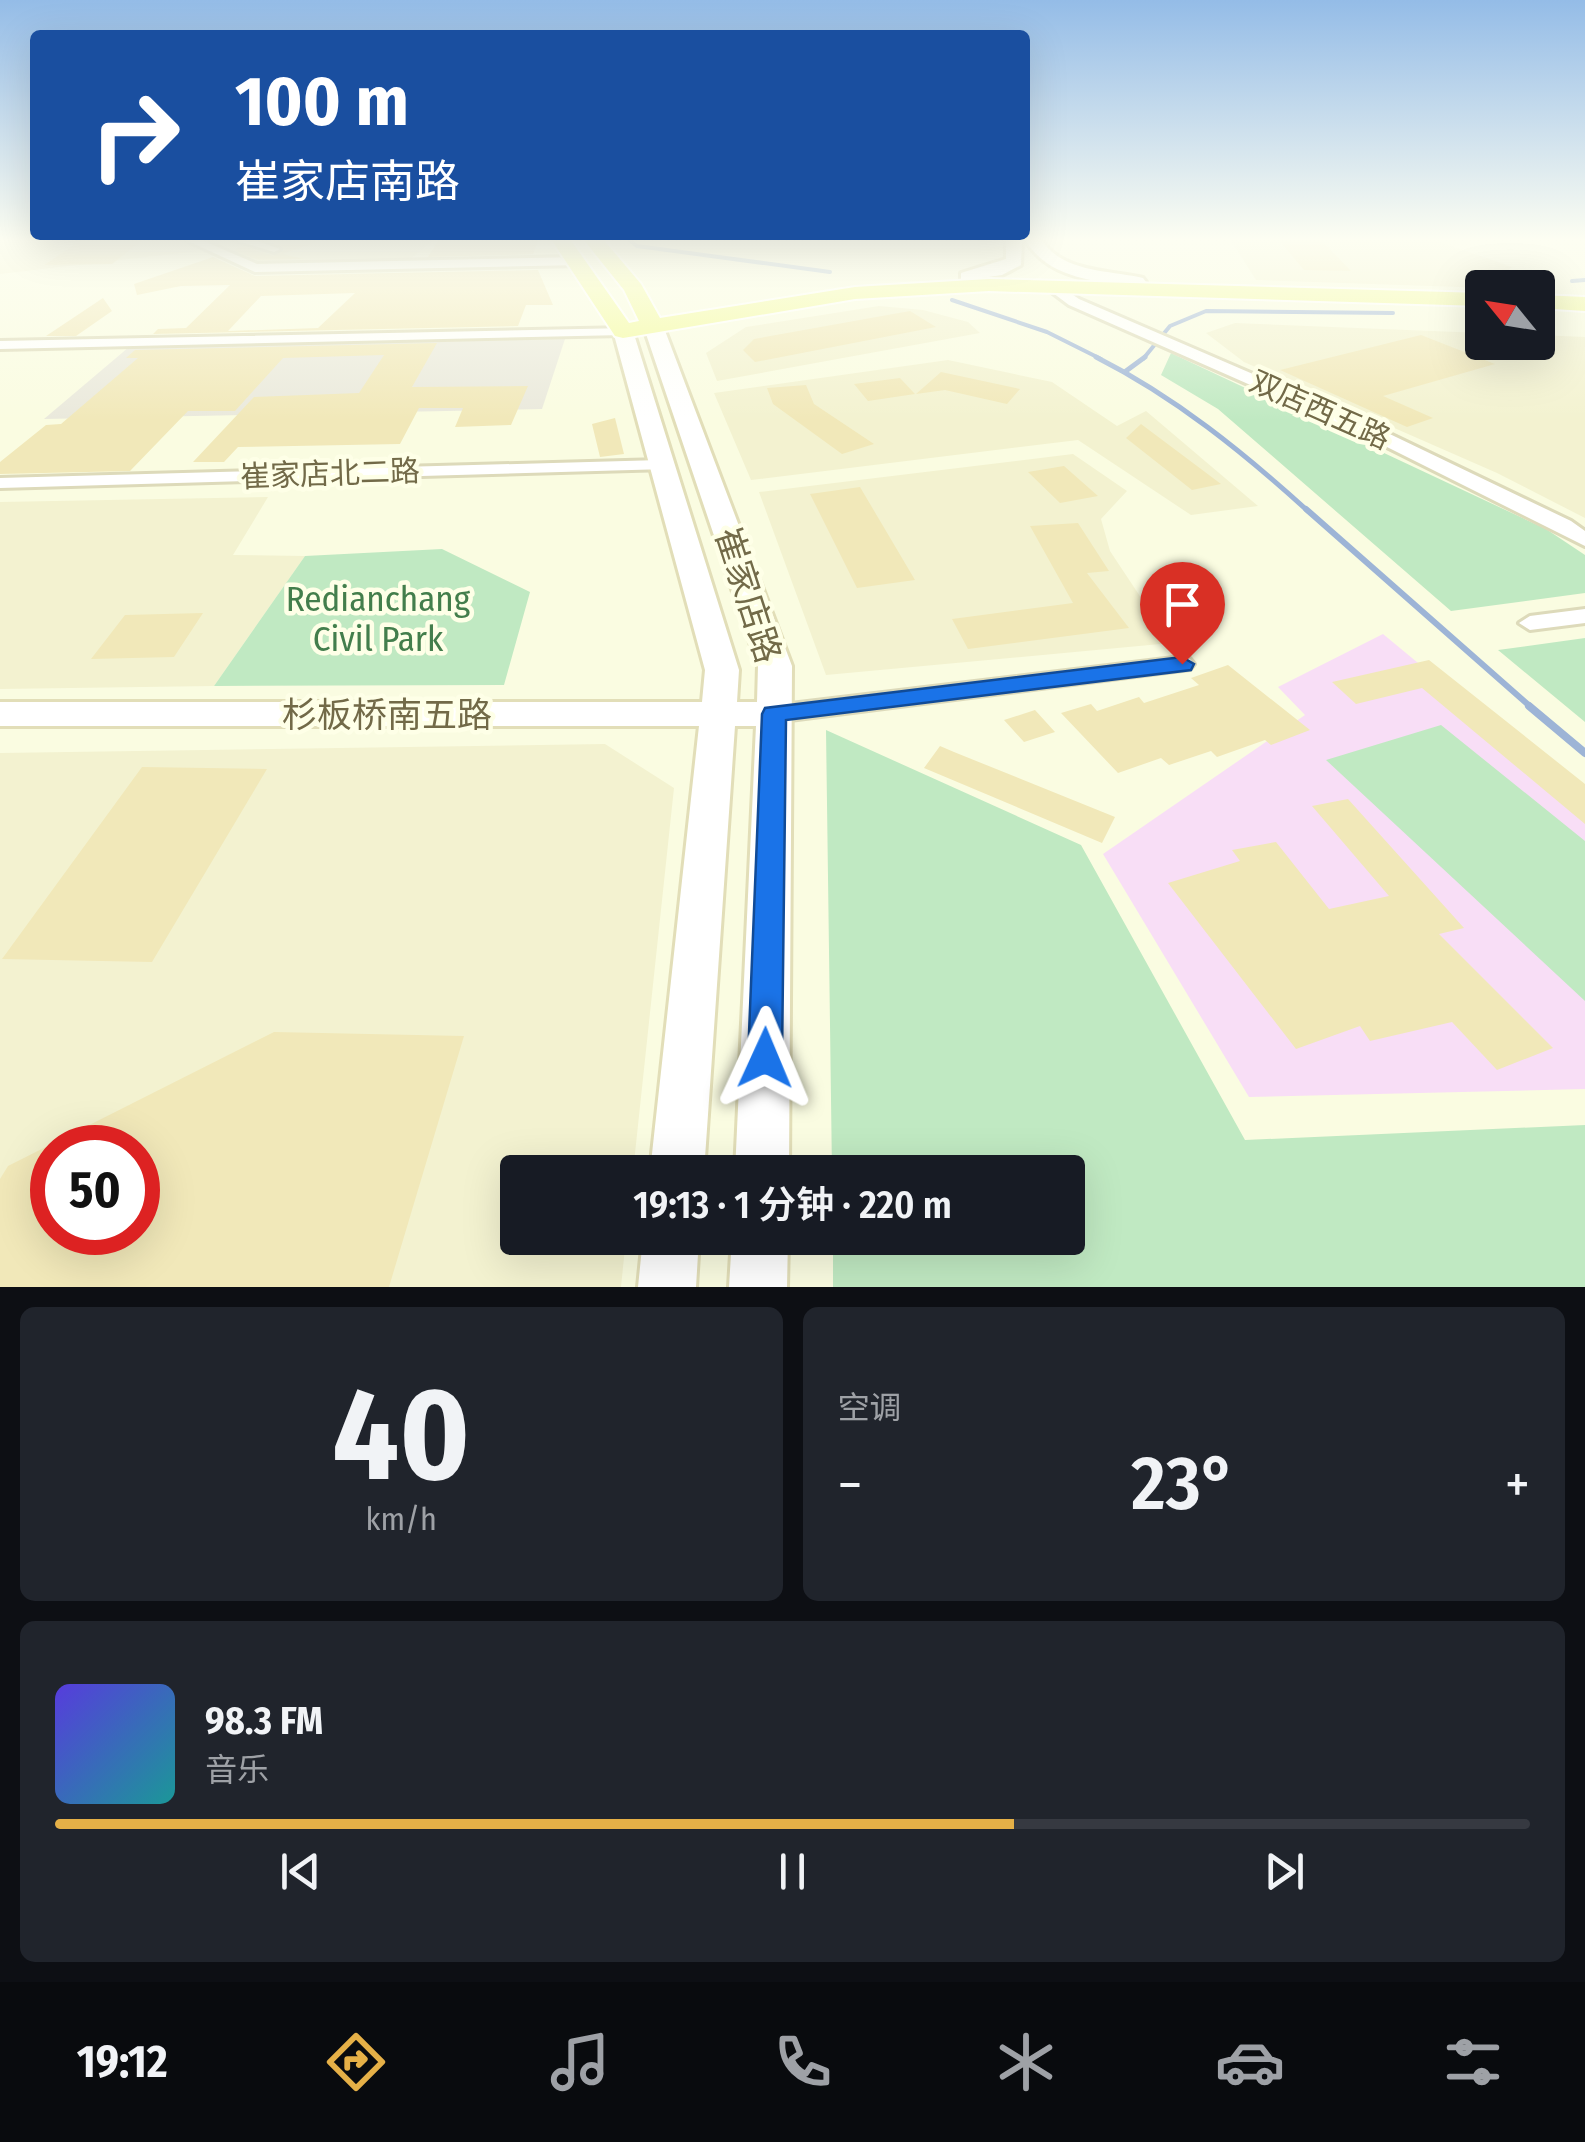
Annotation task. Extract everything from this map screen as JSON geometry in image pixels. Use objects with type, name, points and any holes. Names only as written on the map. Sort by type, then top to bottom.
[{"type":"main road","points":[[613,299],[636,324]]},
{"type":"main road","points":[[635,299],[636,324]]},
{"type":"main road","points":[[678,299],[706,306]]},
{"type":"main road","points":[[636,324],[751,299]]},
{"type":"main road","points":[[636,324],[812,299]]},
{"type":"main road","points":[[1555,303],[1585,304]]},
{"type":"main road","name":"崔家店路","points":[[636,324],[661,466],[722,670],[679,1155]]},
{"type":"main road","name":"崔家店路","points":[[636,324],[776,666],[762,1155]]},
{"type":"main road","name":"杉板桥南五路","points":[[0,714],[774,714]]},
{"type":"main road","points":[[666,1287],[669,1255]]},
{"type":"main road","points":[[758,1287],[759,1255]]},
{"type":"street","name":"双店西五路","points":[[1070,299],[1365,429],[1564,525],[1585,540]]},
{"type":"street","points":[[0,344],[636,324]]},
{"type":"street","name":"崔家店北二路","points":[[0,483],[661,466]]},
{"type":"street","points":[[1530,623],[1585,616]]},
{"type":"street","points":[[774,714],[1182,664]]},
{"type":"shaded area","points":[[879,306],[923,310],[968,322],[980,333],[717,381],[706,353],[746,327]]},
{"type":"shaded area","points":[[1235,323],[1465,332],[1465,360],[1555,360],[1555,336],[1585,337],[1585,518],[1497,473],[1244,362],[1206,333]]},
{"type":"shaded area","points":[[565,339],[542,409],[44,419],[129,347]]},
{"type":"shaded area","points":[[948,360],[1052,382],[1117,426],[1146,411],[1258,506],[1191,515],[1078,440],[751,480],[714,393]]},
{"type":"shaded area","points":[[1073,454],[1127,491],[1101,519],[1110,551],[1171,643],[826,675],[759,492]]},
{"type":"shaded area","points":[[268,497],[233,555],[305,556],[214,686],[0,689],[0,502]]},
{"type":"shaded area","points":[[1383,634],[1585,801],[1585,1089],[1249,1097],[1103,854],[1305,715],[1278,687]]},
{"type":"shaded area","points":[[605,744],[674,788],[635,1155],[500,1155],[500,1255],[624,1255],[621,1287],[0,1287],[0,753]]},
{"type":"green space","points":[[1171,353],[1546,529],[1585,555],[1585,593],[1451,611],[1218,409],[1161,375]]},
{"type":"green space","name":"Redianchang Civil Park","points":[[442,549],[530,592],[504,685],[214,686],[305,556]]},
{"type":"green space","points":[[1585,638],[1585,722],[1498,650]]},
{"type":"green space","points":[[1441,725],[1585,841],[1585,1001],[1326,760]]},
{"type":"green space","points":[[826,730],[1081,845],[1245,1140],[1585,1125],[1585,1287],[833,1287],[833,1255],[1085,1255],[1085,1155],[832,1155]]},
{"type":"building","points":[[101,299],[112,311],[76,336],[46,336]]},
{"type":"building","points":[[216,299],[258,299],[228,331],[318,328],[349,299],[550,299],[553,305],[526,305],[518,326],[153,334],[158,329],[186,328]]},
{"type":"building","points":[[910,311],[936,327],[755,362],[743,350],[754,339]]},
{"type":"building","points":[[1421,335],[1465,352],[1465,360],[1495,364],[1383,396],[1433,418],[1407,427],[1280,370]]},
{"type":"building","points":[[437,343],[412,387],[528,386],[511,425],[455,427],[463,408],[419,408],[400,444],[238,447],[224,462],[193,462],[254,397],[359,393],[384,355],[283,358],[235,411],[188,411],[130,471],[0,474],[0,462],[46,425],[61,424],[138,358],[126,358],[135,350]]},
{"type":"building","points":[[941,372],[1020,389],[1007,404],[945,390],[916,394]]},
{"type":"building","points":[[900,378],[915,394],[868,401],[854,384]]},
{"type":"building","points":[[806,385],[814,404],[874,444],[842,454],[773,404],[767,388]]},
{"type":"building","points":[[615,418],[624,454],[600,457],[592,424]]},
{"type":"building","points":[[1141,424],[1221,484],[1192,490],[1126,438]]},
{"type":"building","points":[[1064,466],[1098,496],[1060,503],[1028,472]]},
{"type":"building","points":[[860,487],[915,580],[857,588],[810,494]]},
{"type":"building","points":[[1078,523],[1109,571],[1087,573],[1129,628],[968,649],[952,619],[1073,603],[1030,526]]},
{"type":"building","points":[[203,613],[174,657],[91,659],[125,615]]},
{"type":"building","points":[[1429,660],[1585,784],[1585,824],[1422,688],[1356,704],[1332,682]]},
{"type":"building","points":[[1228,665],[1310,730],[1271,745],[1265,740],[1217,757],[1211,751],[1169,765],[1161,758],[1118,773],[1061,713],[1091,704],[1097,711],[1139,697],[1144,703],[1199,685],[1191,678]]},
{"type":"building","points":[[1035,710],[1055,732],[1024,742],[1004,720]]},
{"type":"building","points":[[940,746],[1115,817],[1102,843],[924,768]]},
{"type":"building","points":[[142,767],[267,769],[152,962],[2,959]]},
{"type":"building","points":[[1348,799],[1464,928],[1439,934],[1553,1048],[1497,1070],[1452,1022],[1370,1041],[1360,1026],[1296,1049],[1168,883],[1240,861],[1232,850],[1276,842],[1329,909],[1389,896],[1312,806]]},
{"type":"building","points":[[274,1032],[464,1036],[389,1287],[0,1287],[0,1179],[8,1166],[30,1155],[30,1255],[160,1255],[160,1125],[89,1125]]},
{"type":"waterway","points":[[952,300],[1047,332],[1101,359]]},
{"type":"waterway","points":[[1144,358],[1170,326],[1206,311],[1393,313]]},
{"type":"waterway","points":[[1096,357],[1207,427],[1309,512]]},
{"type":"waterway","points":[[1126,371],[1144,358]]},
{"type":"waterway","points":[[1306,509],[1532,708]]},
{"type":"waterway","points":[[1529,706],[1585,753]]},
{"type":"route","points":[[765,1058],[774,714],[1182,664]]}]
